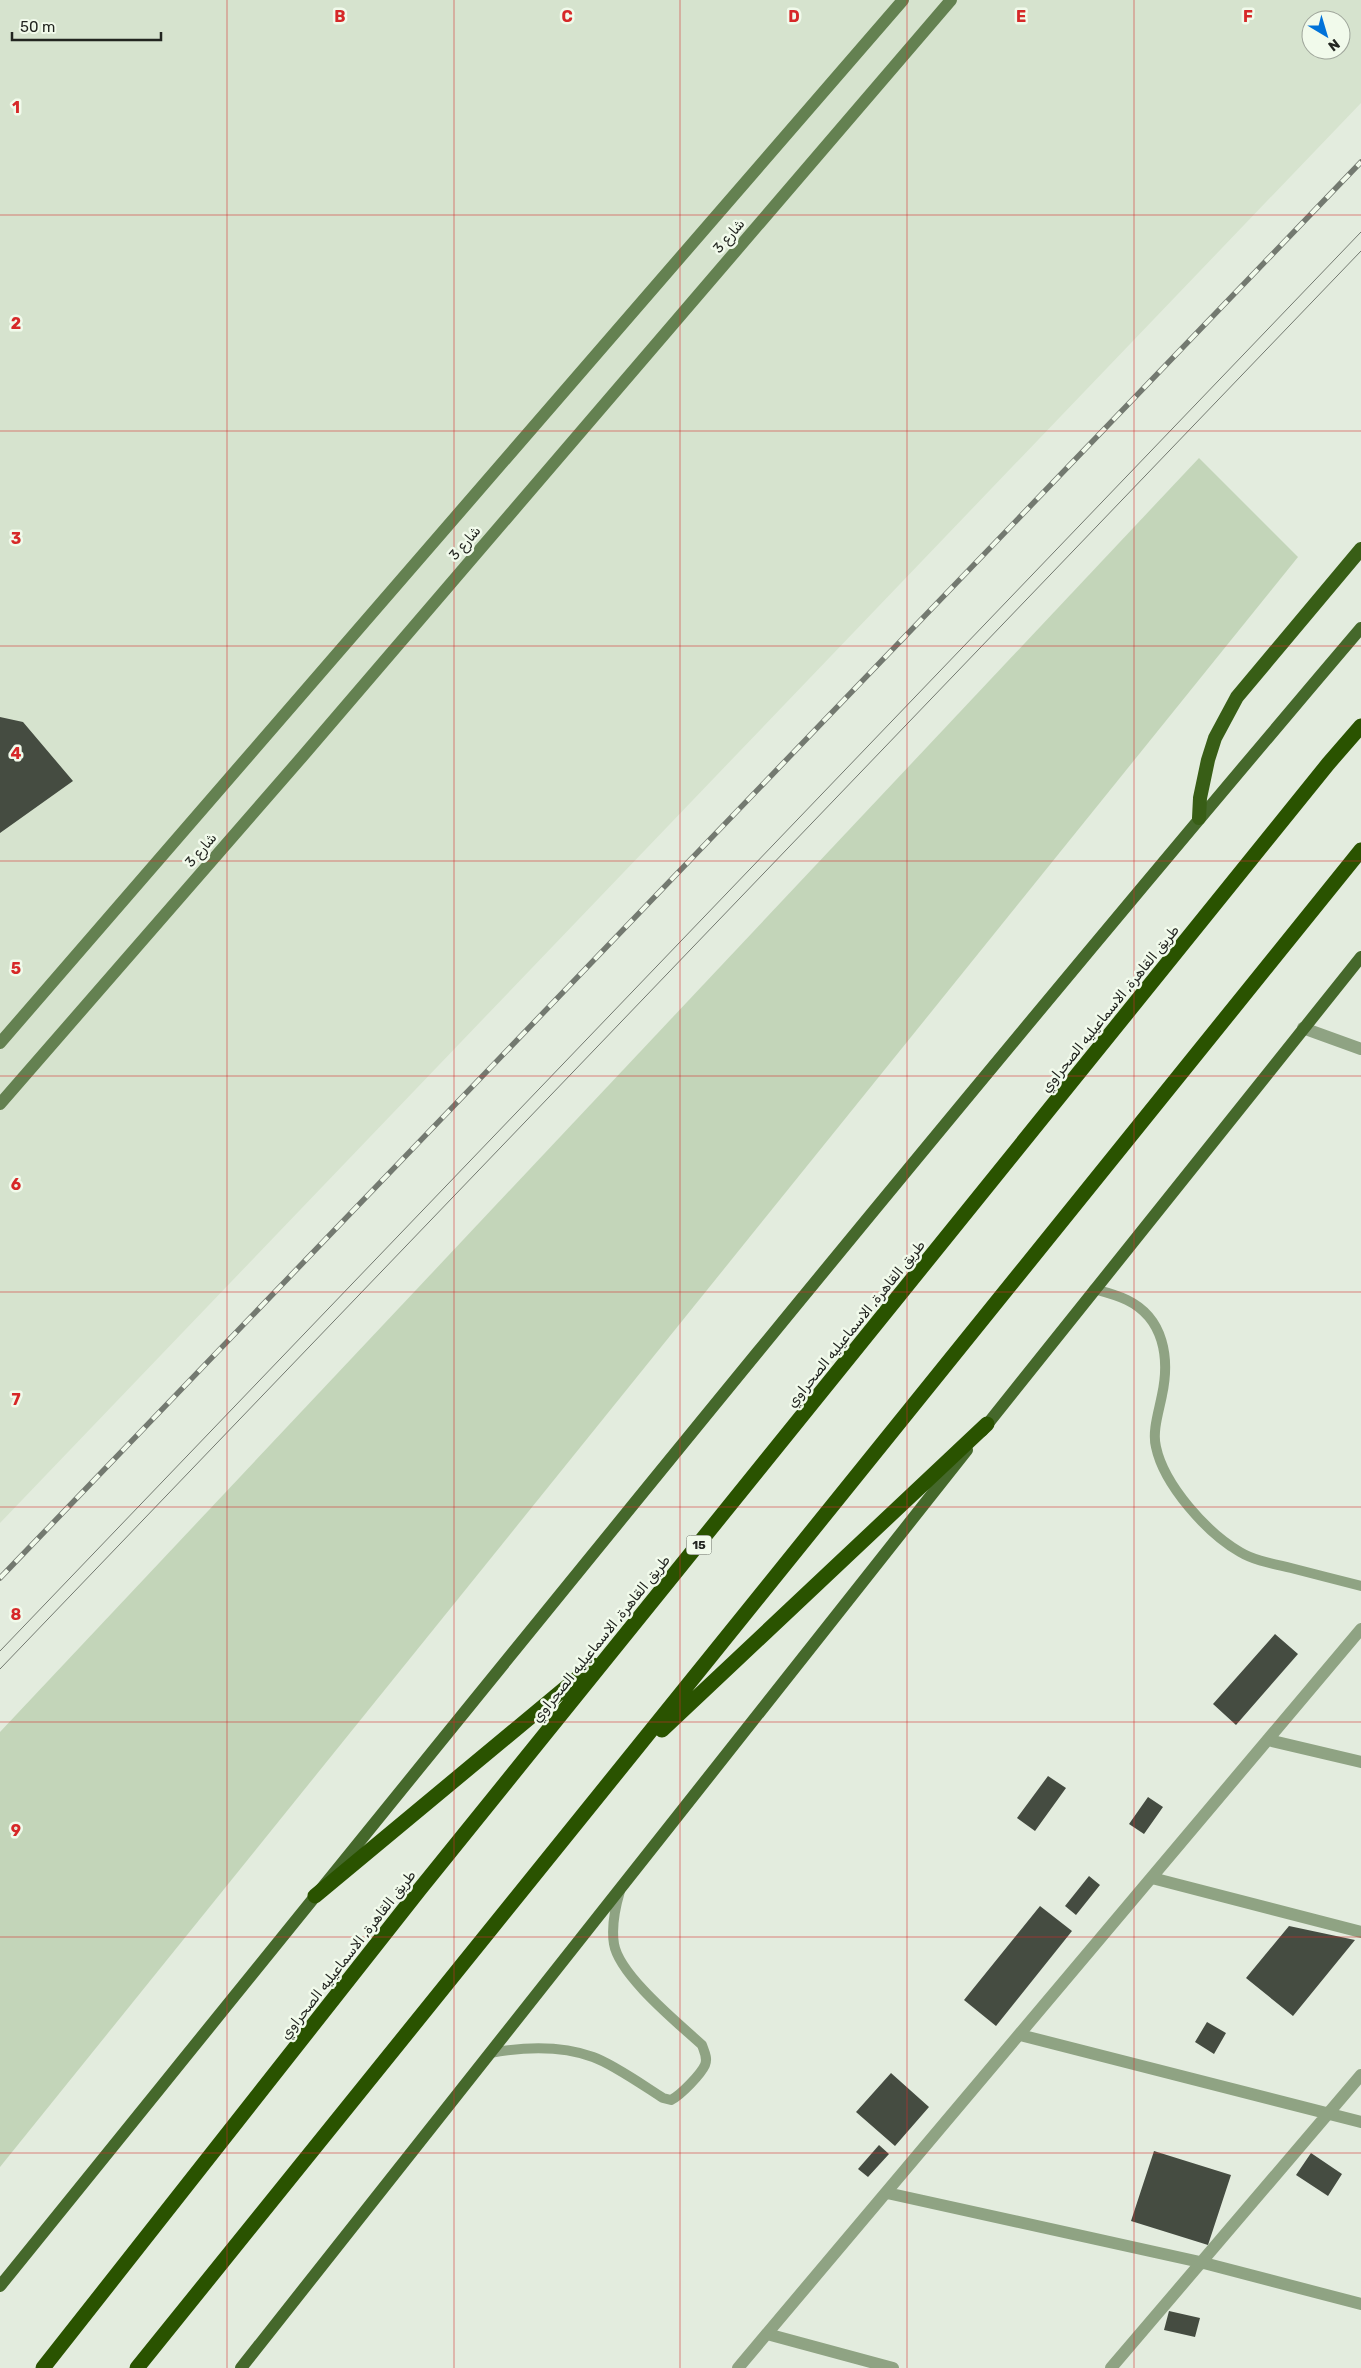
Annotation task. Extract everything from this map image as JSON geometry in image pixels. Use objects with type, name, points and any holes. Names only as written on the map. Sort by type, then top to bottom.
[{"type":"highway","points":[[1199,818],[1200,798],[1208,760],[1216,738],[1233,704],[1361,549]]},
{"type":"highway","name":"طريق القاهرة, الاسماعيليه الصحراوي","points":[[43,2368],[420,1889],[1361,726]]},
{"type":"highway","points":[[137,2368],[349,2102],[1115,1159],[1361,850]]},
{"type":"highway","points":[[619,1771],[987,1424]]},
{"type":"highway","points":[[316,1896],[619,1643]]},
{"type":"main road","name":"شارع 3","points":[[0,1043],[903,0]]},
{"type":"main road","name":"شارع 3","points":[[0,1104],[302,757],[951,0]]},
{"type":"main road","points":[[0,2286],[588,1559],[1199,818],[1361,628]]},
{"type":"main road","points":[[241,2368],[1094,1289],[1361,957]]},
{"type":"street","points":[[1303,1028],[1361,1049]]},
{"type":"street","points":[[738,2368],[1361,1629]]},
{"type":"street","points":[[1268,1740],[1361,1762]]},
{"type":"street","points":[[1152,1878],[1361,1932]]},
{"type":"street","points":[[1020,2035],[1361,2122]]},
{"type":"street","points":[[1110,2368],[1361,2075]]},
{"type":"street","points":[[887,2193],[1200,2262],[1361,2304]]},
{"type":"street","points":[[767,2334],[893,2368]]},
{"type":"lane","points":[[1094,1289],[1127,1299],[1146,1313],[1157,1332],[1164,1348],[1167,1367],[1156,1424],[1155,1446],[1164,1471],[1197,1516],[1241,1552],[1263,1562],[1361,1586]]},
{"type":"lane","points":[[490,2053],[516,2048],[559,2049],[594,2057],[663,2098],[672,2100],[679,2096],[705,2064],[706,2055],[702,2045],[648,1995],[626,1969],[614,1946],[613,1925],[622,1887]]},
{"type":"shaded area","points":[[0,0],[1361,0],[1361,103],[0,1523]]},
{"type":"shaded area","points":[[1199,458],[1298,557],[0,2167],[0,1732]]},
{"type":"building","points":[[0,717],[23,722],[73,781],[0,833]]},
{"type":"building","points":[[1275,1634],[1298,1654],[1236,1725],[1213,1704]]},
{"type":"building","points":[[1048,1776],[1066,1788],[1035,1831],[1017,1818]]},
{"type":"building","points":[[1148,1797],[1163,1807],[1144,1834],[1129,1824]]},
{"type":"building","points":[[1089,1876],[1100,1885],[1076,1915],[1065,1906]]},
{"type":"building","points":[[1040,1906],[1072,1931],[996,2026],[964,2000]]},
{"type":"building","points":[[1289,1926],[1355,1940],[1293,2016],[1246,1978]]},
{"type":"building","points":[[1207,2022],[1226,2033],[1214,2054],[1195,2042]]},
{"type":"building","points":[[891,2073],[929,2107],[895,2146],[856,2112]]},
{"type":"building","points":[[879,2145],[889,2154],[868,2177],[858,2169]]},
{"type":"building","points":[[1154,2151],[1231,2175],[1208,2245],[1131,2221]]},
{"type":"building","points":[[1311,2153],[1342,2174],[1328,2196],[1296,2175]]},
{"type":"building","points":[[1169,2311],[1200,2318],[1195,2337],[1164,2330]]},
{"type":"tram line","points":[[0,1651],[1361,232]]},
{"type":"tram line","points":[[0,1669],[1361,251]]},
{"type":"railway","points":[[0,1578],[1361,162]]}]
